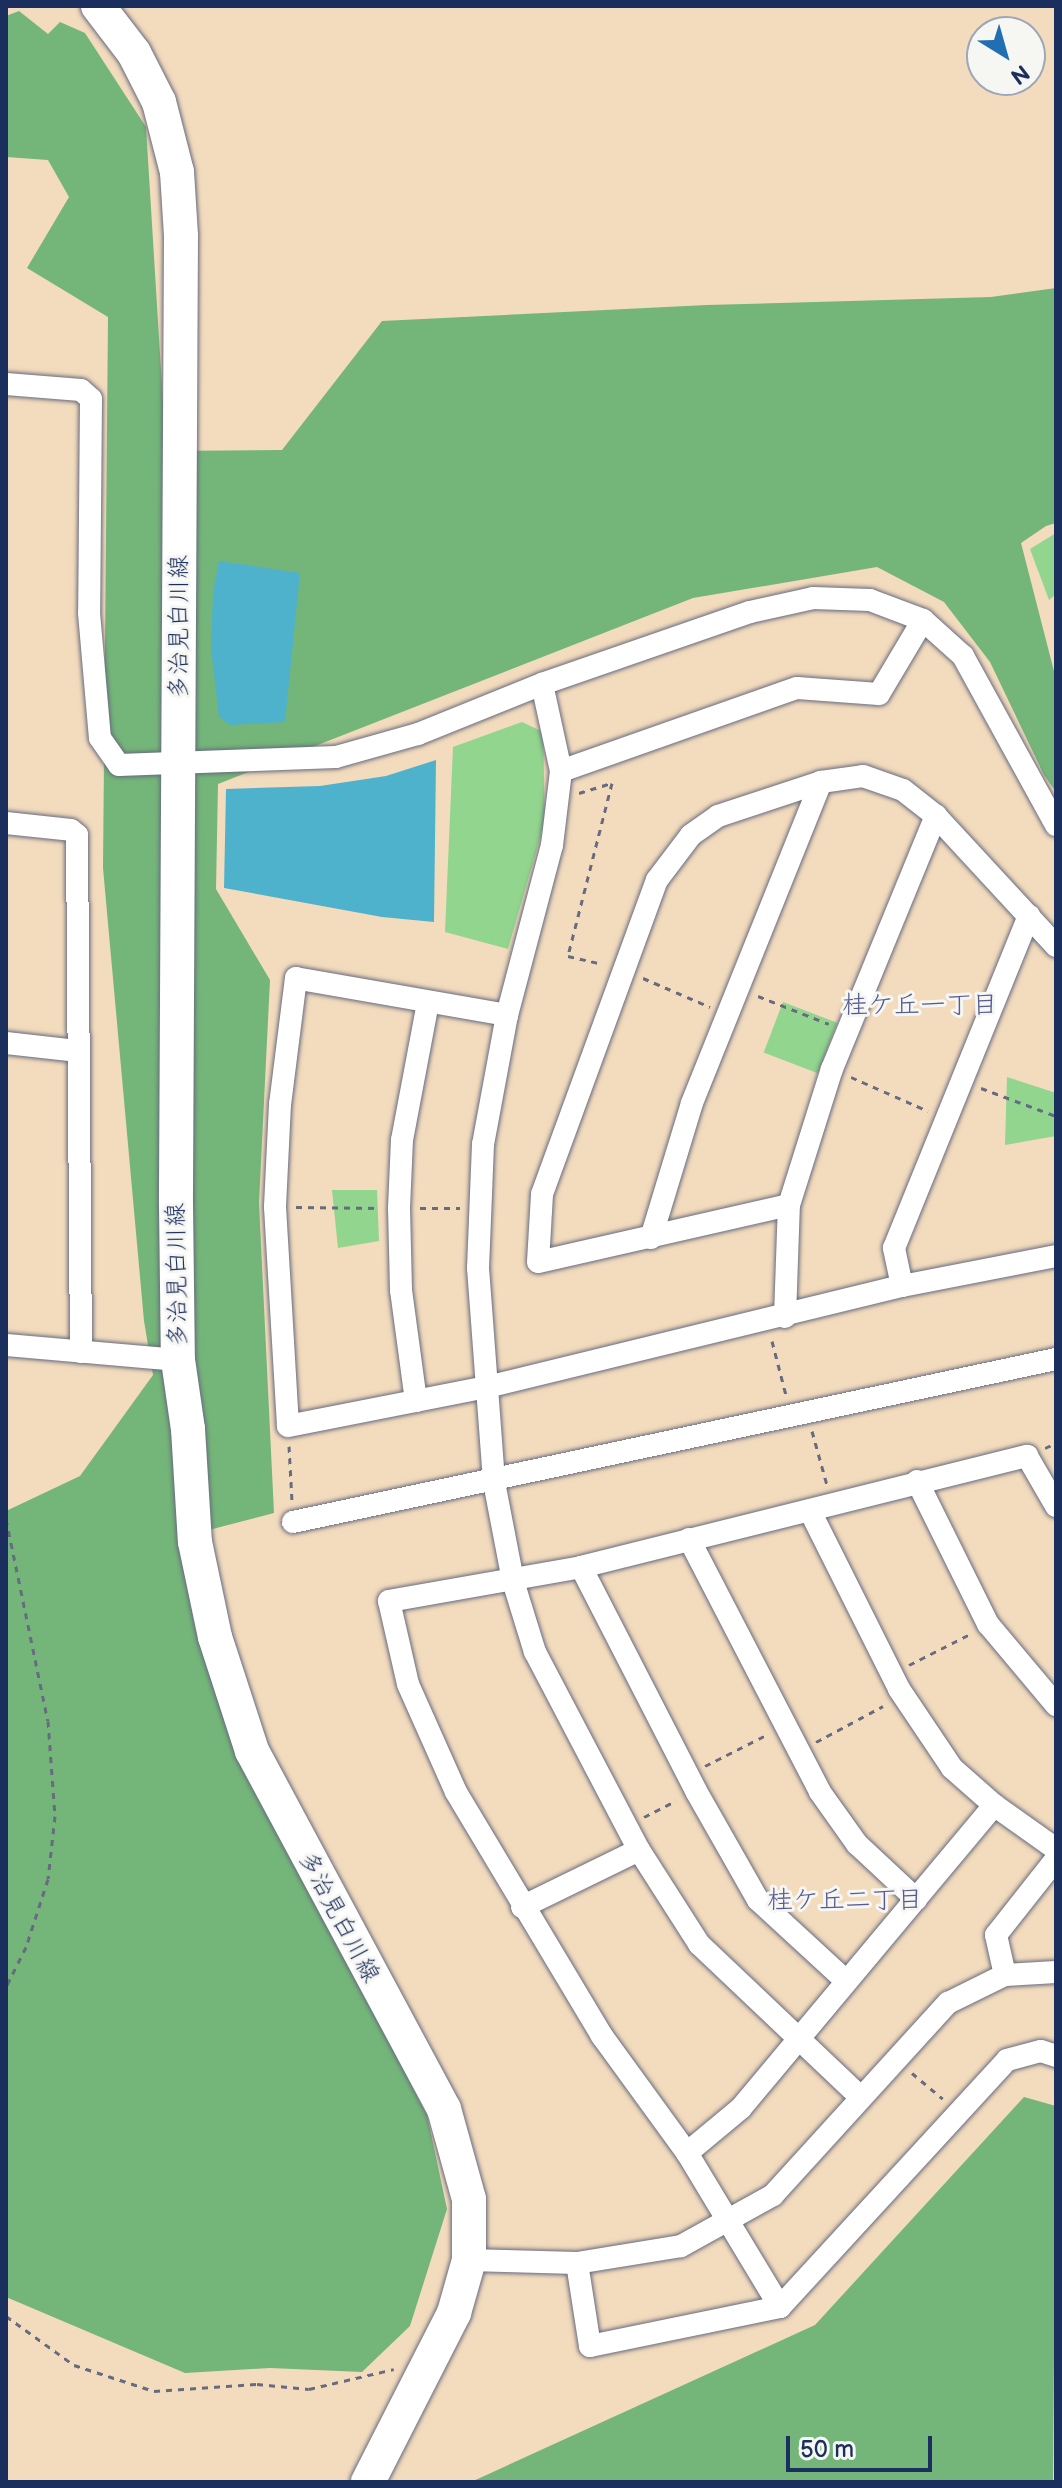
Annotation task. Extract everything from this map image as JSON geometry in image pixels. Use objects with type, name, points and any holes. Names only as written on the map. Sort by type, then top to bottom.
[{"type":"main road","name":"多治見白川線","points":[[98,6],[134,53],[159,102],[177,172],[181,236],[176,1188],[178,1360],[188,1429],[195,1542],[219,1651],[252,1751],[444,2109],[469,2199],[469,2260],[454,2313],[430,2366],[368,2482]]},
{"type":"street","points":[[6,384],[81,390],[91,399],[89,613],[100,738],[119,765],[336,757],[418,734],[542,684],[750,612],[813,598],[870,600],[923,620],[963,656],[1056,825]]},
{"type":"street","points":[[561,771],[797,688],[879,694],[923,620]]},
{"type":"street","points":[[542,684],[561,771],[552,845],[507,1015],[483,1144],[478,1268],[494,1482],[513,1581],[535,1652],[639,1850],[699,1944],[860,2097]]},
{"type":"street","points":[[789,1205],[538,1262],[542,1194],[657,880],[691,835],[718,816],[821,782],[863,776],[903,790],[936,816],[1056,946]]},
{"type":"street","points":[[651,1238],[692,1103],[821,782]]},
{"type":"street","points":[[776,1319],[789,1205],[832,1069],[936,816]]},
{"type":"street","points":[[6,823],[71,830],[77,835],[81,1352]]},
{"type":"street","points":[[902,1286],[894,1248],[1029,915]]},
{"type":"street","points":[[507,1015],[296,978],[280,1104],[275,1207],[288,1426],[487,1387],[902,1286],[1056,1256]]},
{"type":"street","points":[[416,1401],[401,1290],[399,1208],[402,1140],[428,1002]]},
{"type":"street","points":[[6,1043],[77,1051]]},
{"type":"street","points":[[6,1345],[178,1360]]},
{"type":"street","points":[[293,1522],[494,1482],[1056,1359]]},
{"type":"street","points":[[780,2307],[687,2153],[602,2036],[522,1907],[456,1792],[408,1684],[389,1601],[581,1567],[1027,1456],[1056,1506]]},
{"type":"street","points":[[917,1481],[988,1624],[1056,1705]]},
{"type":"street","points":[[810,1511],[903,1695],[952,1768],[994,1805],[1056,1849]]},
{"type":"street","points":[[689,1539],[820,1792],[857,1844],[916,1899]]},
{"type":"street","points":[[581,1567],[692,1783],[758,1900],[846,1981]]},
{"type":"street","points":[[687,2153],[741,2108],[994,1805]]},
{"type":"street","points":[[522,1907],[639,1850]]},
{"type":"street","points":[[1005,1975],[996,1935],[1056,1859]]},
{"type":"street","points":[[469,2260],[577,2263],[681,2246],[773,2195],[948,2003],[1005,1975],[1056,1972]]},
{"type":"street","points":[[577,2263],[590,2346],[780,2307],[1007,2060],[1041,2051],[1056,2056]]},
{"type":"path","points":[[557,799],[612,783],[568,956],[624,969],[728,1015]]},
{"type":"path","points":[[739,988],[848,1031]]},
{"type":"path","points":[[832,1069],[947,1118]]},
{"type":"path","points":[[962,1081],[1056,1116]]},
{"type":"path","points":[[776,1319],[800,1415],[833,1504]]},
{"type":"path","points":[[288,1426],[293,1522]]},
{"type":"path","points":[[6,1519],[48,1721],[55,1816],[48,1879],[26,1947],[6,1987]]},
{"type":"path","points":[[892,1675],[988,1624]]},
{"type":"path","points":[[799,1751],[903,1695]]},
{"type":"path","points":[[626,1825],[786,1726]]},
{"type":"path","points":[[896,2059],[958,2112]]},
{"type":"path","points":[[6,2316],[74,2365],[154,2391],[257,2384],[309,2389],[377,2370],[430,2366]]},
{"type":"green space","points":[[19,11],[48,34],[60,22],[85,33],[146,127],[166,451],[282,450],[382,321],[707,305],[991,297],[1056,288],[1056,523],[1021,543],[1056,679],[1056,792],[1044,775],[990,662],[944,602],[877,567],[693,598],[218,784],[216,889],[270,980],[259,1203],[274,1513],[182,1537],[242,1758],[427,2115],[447,2209],[410,2326],[362,2372],[270,2368],[185,2373],[6,2297],[6,1511],[80,1476],[153,1375],[144,1321],[103,868],[108,317],[27,268],[69,197],[48,160],[6,157],[6,16]]},
{"type":"green space","points":[[1056,533],[1056,594],[1049,600],[1030,549]]},
{"type":"green space","points":[[522,722],[543,732],[545,821],[508,949],[445,932],[453,747]]},
{"type":"green space","points":[[783,1002],[837,1023],[818,1073],[764,1052]]},
{"type":"green space","points":[[1007,1077],[1056,1093],[1056,1136],[1005,1145]]},
{"type":"green space","points":[[332,1190],[377,1190],[379,1241],[338,1248]]},
{"type":"green space","points":[[1024,2097],[1056,2106],[1053,2482],[471,2482],[815,2325]]},
{"type":"water","points":[[219,561],[300,573],[285,722],[230,725],[219,717],[211,648],[213,592]]},
{"type":"water","points":[[436,760],[434,922],[382,917],[224,888],[226,789],[320,786],[386,776]]},
{"type":"district","name":"桂ケ丘一丁目","points":[[920,1006]]},
{"type":"district","name":"桂ケ丘二丁目","points":[[845,1901]]}]
